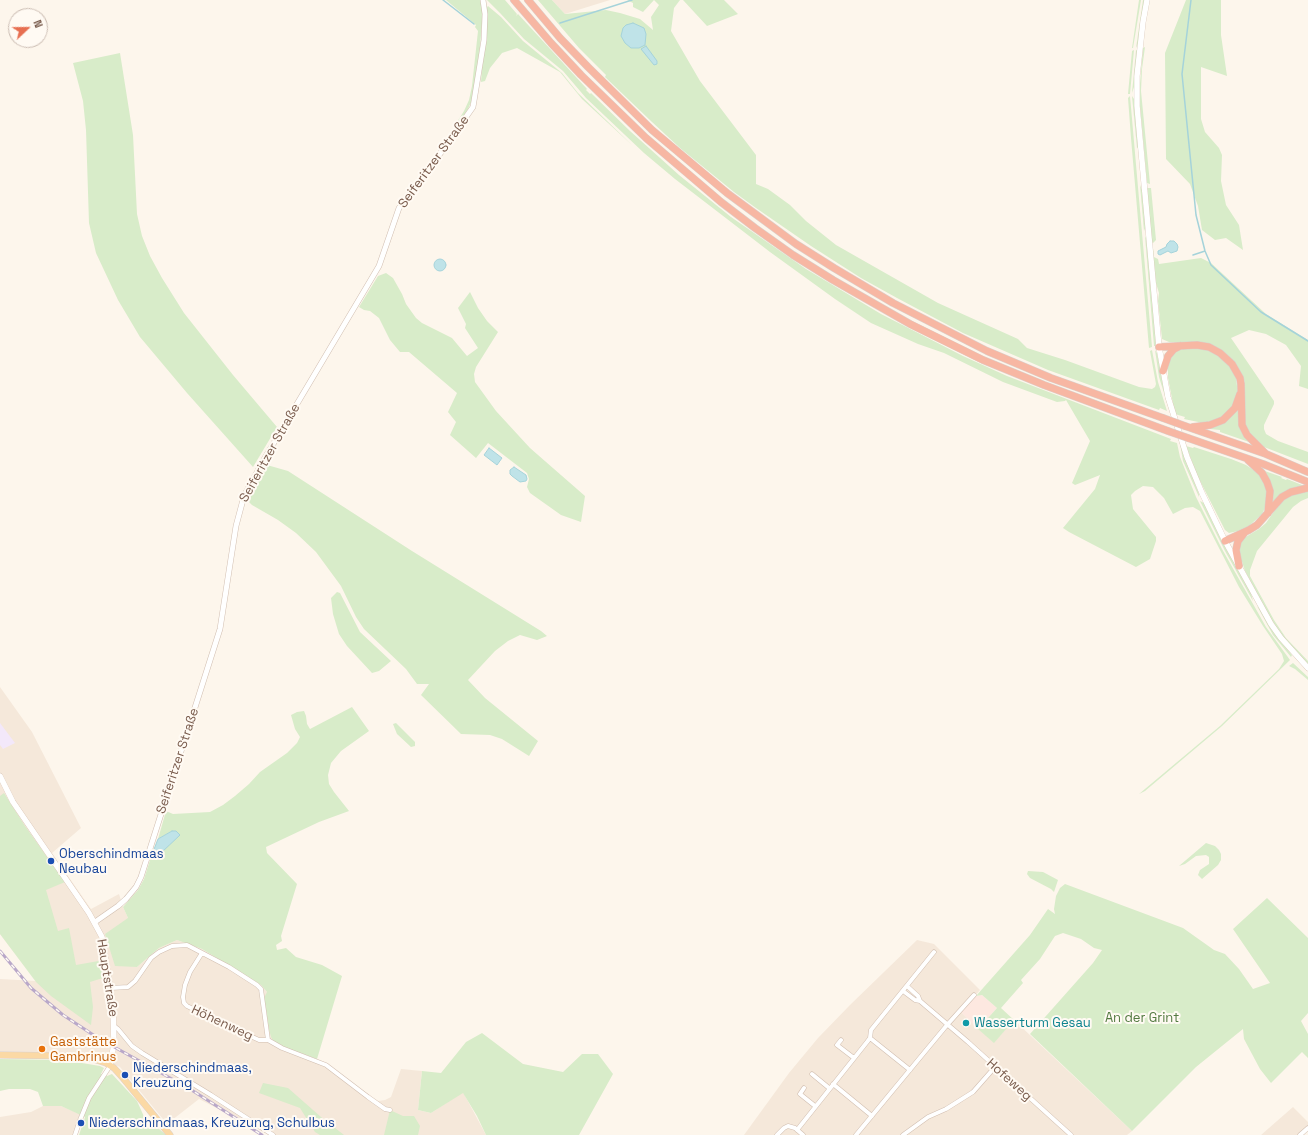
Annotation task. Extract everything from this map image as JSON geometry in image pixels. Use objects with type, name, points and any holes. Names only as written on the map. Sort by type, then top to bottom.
[{"type":"highway","points":[[514,0],[576,70],[646,138],[721,202],[755,228],[793,255],[833,280],[893,315],[983,360],[1050,388],[1308,482]]},
{"type":"highway","points":[[528,0],[560,38],[652,130],[727,194],[796,244],[834,268],[893,303],[987,351],[1051,378],[1266,454],[1308,472]]},
{"type":"highway","points":[[1163,371],[1168,356],[1174,349],[1181,345]]},
{"type":"highway","points":[[1159,347],[1181,345],[1208,347],[1220,353],[1232,364],[1240,378],[1242,390],[1242,425],[1247,435],[1266,454]]},
{"type":"highway","points":[[1188,426],[1210,425],[1223,420],[1234,408],[1242,390]]},
{"type":"highway","points":[[1245,458],[1262,473],[1267,482],[1270,491],[1268,513]]},
{"type":"highway","points":[[1226,541],[1257,526],[1282,497],[1291,492],[1308,488]]},
{"type":"highway","points":[[1239,566],[1236,550],[1238,541],[1245,532]]},
{"type":"main road","points":[[1148,0],[1143,22],[1138,68],[1137,98],[1159,347],[1172,409],[1187,457],[1202,494],[1239,566],[1271,624],[1281,638],[1308,668]]},
{"type":"main road","name":"Hauptstraße","points":[[0,776],[12,802],[58,865],[95,922],[102,937],[111,988],[114,1026],[113,1049],[110,1066]]},
{"type":"main road","points":[[0,1055],[85,1057],[100,1061],[110,1066],[123,1078],[168,1133]]},
{"type":"street","name":"Seiferitzer Straße","points":[[95,922],[126,899],[136,887],[141,877],[220,629],[236,526],[244,496],[266,456],[379,266],[399,208],[438,158],[473,107],[484,40],[485,14],[483,0]]},
{"type":"street","points":[[111,988],[128,987],[135,981],[151,958],[159,952],[172,946],[187,945],[229,967],[257,985],[260,989],[268,1040],[282,1048],[326,1065],[388,1110]]},
{"type":"street","points":[[797,1130],[870,1038],[871,1030],[934,952]]},
{"type":"street","name":"Höhenweg","points":[[202,953],[190,972],[183,997],[184,1003],[211,1018],[259,1040],[268,1040]]},
{"type":"street","points":[[907,986],[918,996],[920,1001]]},
{"type":"street","points":[[903,990],[915,1000],[920,1001]]},
{"type":"street","points":[[856,1135],[947,1025],[974,995]]},
{"type":"street","name":"Hofeweg","points":[[920,1001],[1071,1135]]},
{"type":"street","points":[[114,1026],[132,1046],[142,1053],[211,1094],[273,1135]]},
{"type":"street","points":[[870,1038],[910,1070]]},
{"type":"street","points":[[841,1040],[837,1045],[854,1058]]},
{"type":"street","points":[[75,1135],[89,1098],[110,1066]]},
{"type":"street","points":[[903,1135],[928,1117],[946,1109],[973,1092],[995,1067]]},
{"type":"street","points":[[812,1074],[829,1088]]},
{"type":"street","points":[[833,1084],[872,1116]]},
{"type":"street","points":[[804,1088],[800,1094],[815,1106]]},
{"type":"street","points":[[777,1135],[788,1126],[792,1127],[803,1135]]},
{"type":"street","points":[[1300,1135],[1308,1128]]},
{"type":"shaded area","points":[[552,0],[610,0],[565,14]]},
{"type":"shaded area","points":[[0,687],[32,732],[81,828],[52,853],[91,909],[119,894],[128,918],[137,967],[159,948],[177,940],[202,949],[261,985],[267,992],[301,1054],[317,1059],[329,1066],[378,1101],[391,1097],[401,1069],[422,1071],[418,1110],[431,1113],[463,1092],[486,1135],[269,1135],[199,1099],[167,1124],[120,1067],[89,1053],[0,1052],[0,979],[36,981],[0,934]]},
{"type":"shaded area","points":[[0,723],[15,743],[3,749],[0,745]]},
{"type":"shaded area","points":[[917,940],[934,944],[980,990],[961,1012],[978,1028],[994,1042],[1014,1020],[1132,1131],[1127,1135],[744,1135],[789,1073],[818,1038]]},
{"type":"shaded area","points":[[982,995],[997,1008],[978,1029],[961,1012],[976,996]]},
{"type":"shaded area","points":[[43,1106],[61,1106],[80,1114],[73,1135],[0,1135],[0,1117],[31,1112]]},
{"type":"shaded area","points":[[1293,1107],[1308,1122],[1308,1126],[1298,1135],[1261,1135]]},
{"type":"green space","points":[[446,0],[480,0],[483,12],[478,71],[473,98],[455,129],[454,127],[469,100],[478,31],[475,27],[476,25]]},
{"type":"green space","points":[[487,0],[505,0],[517,14],[516,16],[518,14],[587,89],[586,90],[679,175],[731,217],[806,269],[881,314],[963,356],[1007,376],[1171,439],[1170,441],[1177,443],[1180,457],[1196,497],[1222,549],[1266,627],[1290,660],[1222,726],[1145,791],[1139,794],[1220,726],[1279,669],[1284,661],[1282,654],[1239,587],[1200,511],[1193,507],[1185,508],[1173,514],[1164,498],[1153,487],[1143,486],[1135,491],[1131,495],[1133,509],[1156,537],[1150,559],[1136,567],[1063,528],[1095,489],[1100,475],[1075,485],[1072,483],[1090,441],[1066,400],[1057,402],[1003,382],[944,353],[918,344],[871,323],[835,299],[770,252],[675,179],[644,153],[586,98],[563,71],[524,39]]},
{"type":"green space","points":[[538,0],[552,0],[565,14],[606,10],[620,13],[640,19],[653,30],[651,17],[659,5],[654,0],[680,0],[674,8],[671,31],[700,81],[756,155],[756,184],[768,189],[790,205],[806,221],[836,245],[938,303],[1018,339],[1027,348],[1139,387],[1152,389],[1156,384],[1150,351],[1152,350],[1158,382],[1167,411],[1160,408],[1159,410],[1048,370],[963,333],[861,278],[811,246],[734,192],[680,148],[605,77],[606,75],[579,48]]},
{"type":"green space","points":[[627,0],[654,0],[643,12],[633,7],[633,3]]},
{"type":"green space","points":[[683,0],[724,0],[738,14],[707,26]]},
{"type":"green space","points":[[1139,0],[1141,0],[1132,48]]},
{"type":"green space","points":[[1143,0],[1145,0],[1138,44],[1136,48]]},
{"type":"green space","points":[[1186,0],[1221,0],[1221,35],[1227,76],[1201,67],[1201,119],[1205,132],[1219,148],[1222,155],[1221,181],[1226,205],[1239,225],[1243,250],[1226,238],[1215,240],[1202,230],[1198,206],[1190,184],[1166,159],[1165,53]]},
{"type":"green space","points":[[488,6],[501,17],[523,41],[562,73],[578,93],[633,146],[582,99],[560,72],[517,48],[502,53],[490,68],[485,81],[481,82],[486,8]]},
{"type":"green space","points":[[1145,47],[1141,91],[1150,184],[1147,183],[1139,95],[1143,48]]},
{"type":"green space","points":[[1134,50],[1130,94],[1128,94],[1132,51]]},
{"type":"green space","points":[[1136,50],[1138,51],[1132,93]]},
{"type":"green space","points":[[120,53],[133,135],[137,214],[142,236],[150,256],[184,313],[233,375],[277,427],[253,467],[187,393],[140,337],[118,300],[96,253],[89,223],[86,130],[83,101],[73,63]]},
{"type":"green space","points":[[1130,96],[1152,347],[1149,348],[1131,138],[1128,98]]},
{"type":"green space","points":[[1132,96],[1134,99],[1139,147],[1137,148]]},
{"type":"green space","points":[[1140,185],[1142,190],[1146,226],[1144,231]]},
{"type":"green space","points":[[1147,188],[1151,188],[1156,240],[1153,243],[1151,242]]},
{"type":"green space","points":[[1145,236],[1147,240],[1156,343],[1155,346],[1154,346]]},
{"type":"green space","points":[[1152,247],[1154,257],[1158,259],[1159,264],[1201,258],[1211,263],[1266,314],[1308,340],[1308,389],[1299,386],[1301,366],[1286,345],[1266,334],[1249,330],[1231,338],[1274,401],[1264,425],[1266,434],[1278,441],[1308,452],[1308,464],[1264,447],[1246,430],[1243,413],[1245,388],[1244,380],[1235,364],[1193,342],[1169,342],[1162,339],[1158,301],[1159,293],[1155,280]]},
{"type":"green space","points":[[386,273],[393,278],[406,304],[416,318],[422,323],[452,338],[467,356],[478,348],[465,328],[466,324],[458,308],[470,292],[487,321],[498,332],[476,367],[474,374],[475,382],[496,411],[530,448],[585,496],[581,522],[561,515],[530,493],[527,487],[529,479],[527,473],[488,443],[476,458],[450,435],[456,422],[448,412],[457,393],[409,352],[400,352],[390,340],[379,318],[370,311],[359,307],[378,276]]},
{"type":"green space","points":[[1202,348],[1224,360],[1231,368],[1236,377],[1238,395],[1235,403],[1223,419],[1203,423],[1184,419],[1185,417],[1175,414],[1168,378],[1168,360],[1176,350]]},
{"type":"green space","points":[[1155,350],[1157,353],[1168,406],[1159,377]]},
{"type":"green space","points":[[1240,403],[1240,412],[1250,441],[1249,442],[1220,432],[1220,430],[1210,429],[1210,427]]},
{"type":"green space","points":[[1180,444],[1199,494],[1199,497],[1183,461]]},
{"type":"green space","points":[[1186,446],[1194,447],[1231,459],[1246,465],[1258,473],[1266,484],[1268,502],[1262,514],[1249,526],[1238,531],[1229,533],[1225,530],[1197,475]]},
{"type":"green space","points":[[267,465],[288,471],[547,636],[537,640],[520,635],[508,641],[495,651],[468,680],[485,698],[538,741],[529,756],[502,739],[490,735],[461,734],[421,695],[429,684],[417,684],[406,669],[364,629],[356,617],[341,586],[316,552],[296,533],[249,502],[248,494],[263,466]]},
{"type":"green space","points":[[1262,470],[1302,485],[1302,486],[1273,506]]},
{"type":"green space","points":[[1308,490],[1308,498],[1293,507],[1257,551],[1250,570],[1250,576],[1274,620],[1286,638],[1308,661],[1308,665],[1283,638],[1271,619],[1245,571],[1238,549],[1244,538],[1266,523],[1288,495]]},
{"type":"green space","points":[[1200,501],[1204,503],[1224,545],[1251,593],[1253,601],[1225,551]]},
{"type":"green space","points":[[337,592],[340,593],[360,632],[391,661],[379,671],[372,673],[347,646],[339,634],[333,614],[331,598]]},
{"type":"green space","points":[[1257,606],[1275,634],[1292,655],[1291,657],[1273,635]]},
{"type":"green space","points":[[1293,663],[1308,677],[1308,680],[1289,666]]},
{"type":"green space","points":[[352,707],[369,731],[341,751],[331,763],[328,775],[329,784],[349,811],[319,822],[266,847],[267,853],[297,884],[281,936],[282,941],[276,945],[277,950],[286,948],[296,957],[322,965],[342,976],[317,1059],[283,1047],[274,1042],[269,1029],[264,998],[267,992],[261,985],[202,949],[177,940],[159,948],[137,967],[115,966],[105,934],[128,918],[123,907],[138,890],[144,879],[151,857],[155,857],[179,835],[176,831],[172,831],[158,839],[166,811],[173,814],[210,812],[235,796],[260,772],[287,753],[297,743],[300,737],[295,729],[291,715],[304,711],[307,724],[310,729]]},
{"type":"green space","points":[[396,723],[415,742],[415,746],[411,747],[397,734],[393,724]]},
{"type":"green space","points":[[4,793],[25,826],[65,882],[46,890],[58,931],[69,928],[76,965],[104,960],[106,977],[90,982],[93,1007],[91,1025],[51,996],[36,982],[0,934],[0,796]]},
{"type":"green space","points":[[1206,843],[1215,846],[1219,850],[1221,860],[1218,865],[1202,879],[1198,875],[1200,870],[1209,864],[1209,857],[1206,855],[1196,856],[1185,864],[1179,866]]},
{"type":"green space","points":[[1028,871],[1043,872],[1058,880],[1054,892],[1030,878],[1027,874]]},
{"type":"green space","name":"An der Grint","points":[[1065,884],[1183,928],[1214,950],[1225,954],[1239,969],[1253,989],[1270,983],[1233,929],[1267,898],[1308,938],[1308,1013],[1301,1021],[1308,1034],[1308,1058],[1302,1052],[1271,1083],[1260,1069],[1244,1039],[1243,1029],[1196,1067],[1132,1131],[1030,1034],[1093,963],[1102,950],[1094,948],[1081,939],[1063,933],[1055,936],[1040,959],[1021,980],[1023,983],[1001,1008],[1014,1020],[994,1043],[978,1029],[997,1008],[982,995],[976,996],[1030,935],[1048,909],[1055,914],[1054,909],[1056,896],[1060,888]]},
{"type":"green space","points":[[482,1033],[523,1064],[563,1072],[582,1054],[598,1054],[613,1074],[579,1135],[486,1135],[477,1116],[463,1093],[431,1113],[418,1110],[422,1071],[441,1073],[466,1042]]},
{"type":"green space","points":[[0,1059],[64,1060],[100,1066],[104,1068],[101,1074],[107,1076],[112,1074],[137,1101],[146,1121],[166,1135],[79,1135],[85,1117],[61,1106],[43,1106],[38,1092],[30,1089],[9,1089],[0,1091]]},
{"type":"green space","points":[[263,1083],[288,1088],[344,1135],[320,1135],[315,1132],[300,1108],[259,1093]]},
{"type":"green space","points":[[390,1110],[403,1116],[414,1116],[420,1126],[418,1135],[384,1135]]},
{"type":"water","points":[[633,23],[644,28],[646,34],[645,45],[639,48],[631,48],[625,43],[621,36],[623,28],[626,25]]},
{"type":"water","points":[[646,46],[657,61],[657,64],[654,65],[641,49]]},
{"type":"water","points":[[1170,241],[1174,241],[1177,244],[1177,251],[1171,253],[1168,251],[1160,255],[1158,254],[1158,251],[1166,247]]},
{"type":"water","points":[[440,259],[444,261],[446,265],[444,269],[440,271],[436,269],[434,265],[436,261]]},
{"type":"water","points":[[489,448],[502,458],[497,465],[484,455]]},
{"type":"water","points":[[514,467],[526,475],[526,481],[520,482],[510,474],[510,470]]},
{"type":"water","points":[[172,831],[176,831],[180,835],[162,852],[155,857],[151,857],[158,839]]},
{"type":"waterway","points":[[443,0],[474,24]]},
{"type":"waterway","points":[[560,23],[632,0]]},
{"type":"waterway","points":[[1191,0],[1182,74],[1196,215],[1205,251],[1211,265],[1261,312],[1308,341]]},
{"type":"waterway","points":[[1193,255],[1205,251]]},
{"type":"railway","points":[[0,951],[31,988],[63,1015],[98,1038],[190,1089],[262,1135]]},
{"type":"place","name":"Oberschindmaas Neubau","points":[[51,861]]},
{"type":"place","name":"Wasserturm Gesau","points":[[966,1023]]},
{"type":"place","name":"Gaststätte Gambrinus","points":[[42,1049]]},
{"type":"place","name":"Niederschindmaas, Kreuzung","points":[[125,1075]]},
{"type":"place","name":"Niederschindmaas, Kreuzung, Schulbus","points":[[81,1123]]}]
